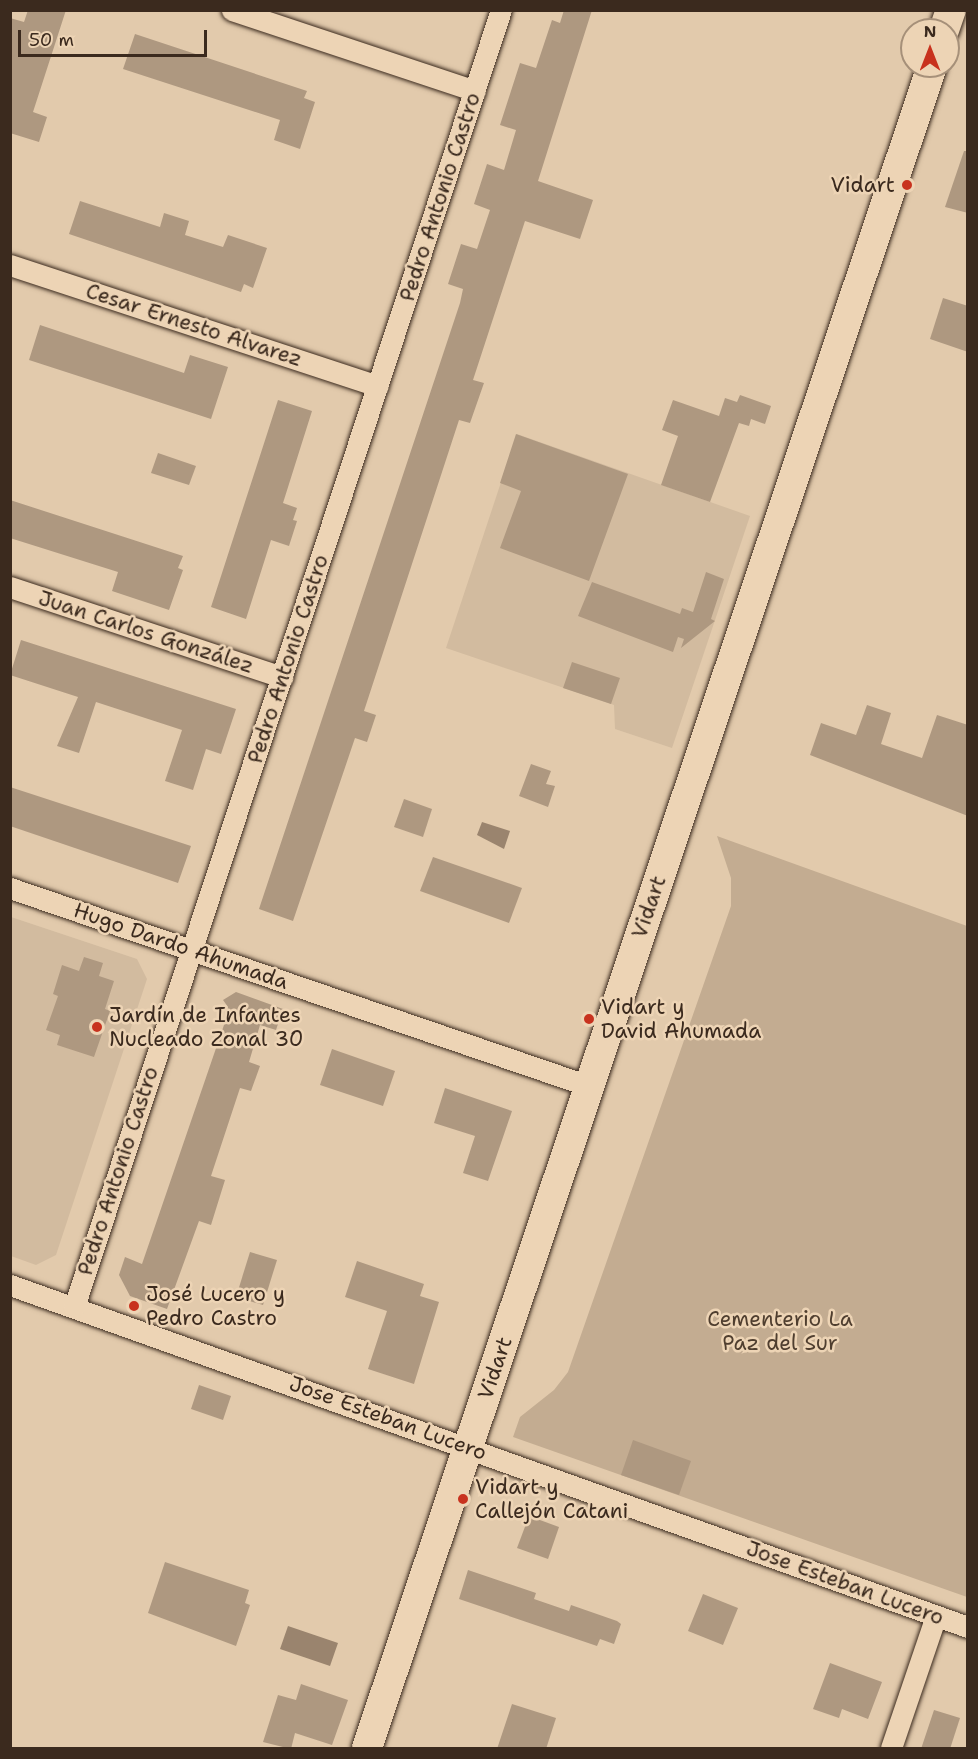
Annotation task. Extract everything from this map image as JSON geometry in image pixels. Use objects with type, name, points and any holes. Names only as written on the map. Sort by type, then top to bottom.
[{"type":"street","points":[[232,10],[475,91]]},
{"type":"street","name":"Pedro Antonio Castro","points":[[74,1307],[501,10]]},
{"type":"street","name":"Vidart","points":[[367,1749],[928,78]]},
{"type":"street","name":"Cesar Ernesto Alvarez","points":[[10,265],[378,386]]},
{"type":"street","name":"Juan Carlos González","points":[[10,587],[282,677]]},
{"type":"street","name":"Hugo Dardo Ahumada","points":[[10,888],[590,1086]]},
{"type":"street","name":"Jose Esteban Lucero","points":[[10,1285],[468,1446],[968,1627]]},
{"type":"street","points":[[891,1749],[936,1616]]},
{"type":"shaded area","points":[[517,434],[750,516],[672,748],[615,729],[614,705],[446,648]]},
{"type":"shaded area","points":[[482,822],[510,831],[504,849],[477,835]]},
{"type":"shaded area","points":[[11,917],[137,959],[147,979],[56,1255],[36,1265],[11,1256]]},
{"type":"shaded area","points":[[288,1626],[338,1643],[330,1666],[280,1649]]},
{"type":"green space","name":"Cementerio La Paz del Sur","points":[[717,836],[967,926],[967,1597],[513,1437],[520,1417],[554,1390],[568,1372],[731,906],[731,878]]},
{"type":"building","points":[[28,10],[66,10],[33,112],[47,117],[39,142],[10,133],[10,18],[24,22]]},
{"type":"building","points":[[564,10],[592,10],[538,181],[593,200],[580,239],[525,221],[473,380],[484,383],[470,423],[459,420],[364,711],[376,715],[367,742],[355,738],[293,921],[259,909],[460,303],[463,289],[448,284],[461,244],[477,249],[490,210],[474,204],[487,164],[504,170],[516,130],[500,125],[520,63],[536,68],[552,20],[560,23]]},
{"type":"building","points":[[135,34],[307,91],[304,98],[315,102],[300,149],[274,140],[280,120],[123,69]]},
{"type":"building","points":[[964,151],[968,151],[968,213],[945,207]]},
{"type":"building","points":[[80,201],[160,227],[164,213],[189,221],[185,235],[223,247],[228,235],[267,248],[253,288],[244,284],[241,292],[69,234]]},
{"type":"building","points":[[943,298],[968,306],[968,352],[930,339]]},
{"type":"building","points":[[40,325],[184,373],[190,355],[228,367],[211,419],[29,360]]},
{"type":"building","points":[[740,395],[771,406],[765,424],[751,419],[749,426],[739,423],[710,502],[661,485],[678,436],[662,430],[673,400],[719,416],[725,398],[737,402]]},
{"type":"building","points":[[278,400],[312,411],[283,503],[297,508],[293,520],[297,521],[289,546],[271,540],[246,619],[211,607]]},
{"type":"building","points":[[516,434],[628,474],[589,581],[500,548],[521,491],[500,483]]},
{"type":"building","points":[[158,453],[196,466],[189,485],[151,473]]},
{"type":"building","points":[[10,500],[183,556],[178,568],[183,570],[169,610],[112,591],[118,572],[10,538]]},
{"type":"building","points":[[706,572],[724,579],[711,619],[715,621],[681,648],[684,639],[678,637],[673,652],[578,616],[592,582],[680,614],[682,608],[693,612]]},
{"type":"building","points":[[21,640],[236,709],[221,754],[206,749],[193,790],[165,781],[182,730],[96,702],[79,753],[57,746],[78,697],[10,675]]},
{"type":"building","points":[[572,662],[620,678],[611,704],[563,688]]},
{"type":"building","points":[[867,705],[891,713],[881,744],[922,758],[937,715],[968,725],[968,816],[810,755],[821,723],[856,735]]},
{"type":"building","points":[[531,764],[551,771],[546,784],[555,786],[548,807],[519,796]]},
{"type":"building","points":[[10,787],[191,846],[178,883],[10,826]]},
{"type":"building","points":[[404,799],[432,809],[423,837],[394,827]]},
{"type":"building","points":[[433,857],[522,888],[509,923],[420,891]]},
{"type":"building","points":[[84,957],[103,963],[99,976],[114,981],[105,1009],[110,1011],[94,1057],[57,1045],[60,1035],[46,1030],[58,996],[53,994],[62,965],[79,971]]},
{"type":"building","points":[[236,992],[283,1009],[276,1030],[260,1025],[249,1062],[260,1066],[251,1091],[240,1088],[211,1176],[225,1180],[211,1225],[199,1221],[167,1309],[130,1296],[119,1275],[125,1257],[142,1264],[225,1022],[228,1007],[223,1000]]},
{"type":"building","points":[[332,1049],[395,1071],[383,1106],[320,1085]]},
{"type":"building","points":[[445,1088],[512,1111],[488,1181],[463,1173],[475,1136],[434,1123]]},
{"type":"building","points":[[250,1252],[277,1260],[263,1305],[236,1297]]},
{"type":"building","points":[[357,1261],[424,1284],[420,1296],[439,1302],[414,1384],[368,1369],[387,1311],[345,1297]]},
{"type":"building","points":[[199,1385],[231,1396],[223,1420],[191,1409]]},
{"type":"building","points":[[633,1440],[691,1461],[679,1495],[621,1475]]},
{"type":"building","points":[[529,1516],[559,1527],[548,1559],[517,1548]]},
{"type":"building","points":[[165,1562],[249,1590],[245,1603],[250,1605],[236,1646],[148,1613]]},
{"type":"building","points":[[468,1570],[536,1593],[534,1599],[569,1611],[571,1605],[617,1621],[621,1624],[614,1644],[600,1639],[597,1646],[459,1599]]},
{"type":"building","points":[[703,1594],[738,1608],[723,1645],[688,1631]]},
{"type":"building","points":[[830,1663],[882,1682],[868,1719],[842,1709],[839,1718],[813,1709]]},
{"type":"building","points":[[301,1684],[348,1700],[332,1745],[295,1733],[291,1749],[263,1742],[278,1695],[296,1700]]},
{"type":"building","points":[[512,1704],[556,1718],[546,1749],[497,1749]]},
{"type":"building","points":[[934,1710],[960,1718],[950,1749],[921,1749]]},
{"type":"place","name":"Vidart","points":[[907,185]]},
{"type":"place","name":"Vidart y David Ahumada","points":[[589,1019]]},
{"type":"place","name":"Jardín de Infantes Nucleado Zonal 30","points":[[97,1027]]},
{"type":"place","name":"José Lucero y Pedro Castro","points":[[134,1306]]},
{"type":"place","name":"Vidart y Callejón Catani","points":[[463,1499]]}]
